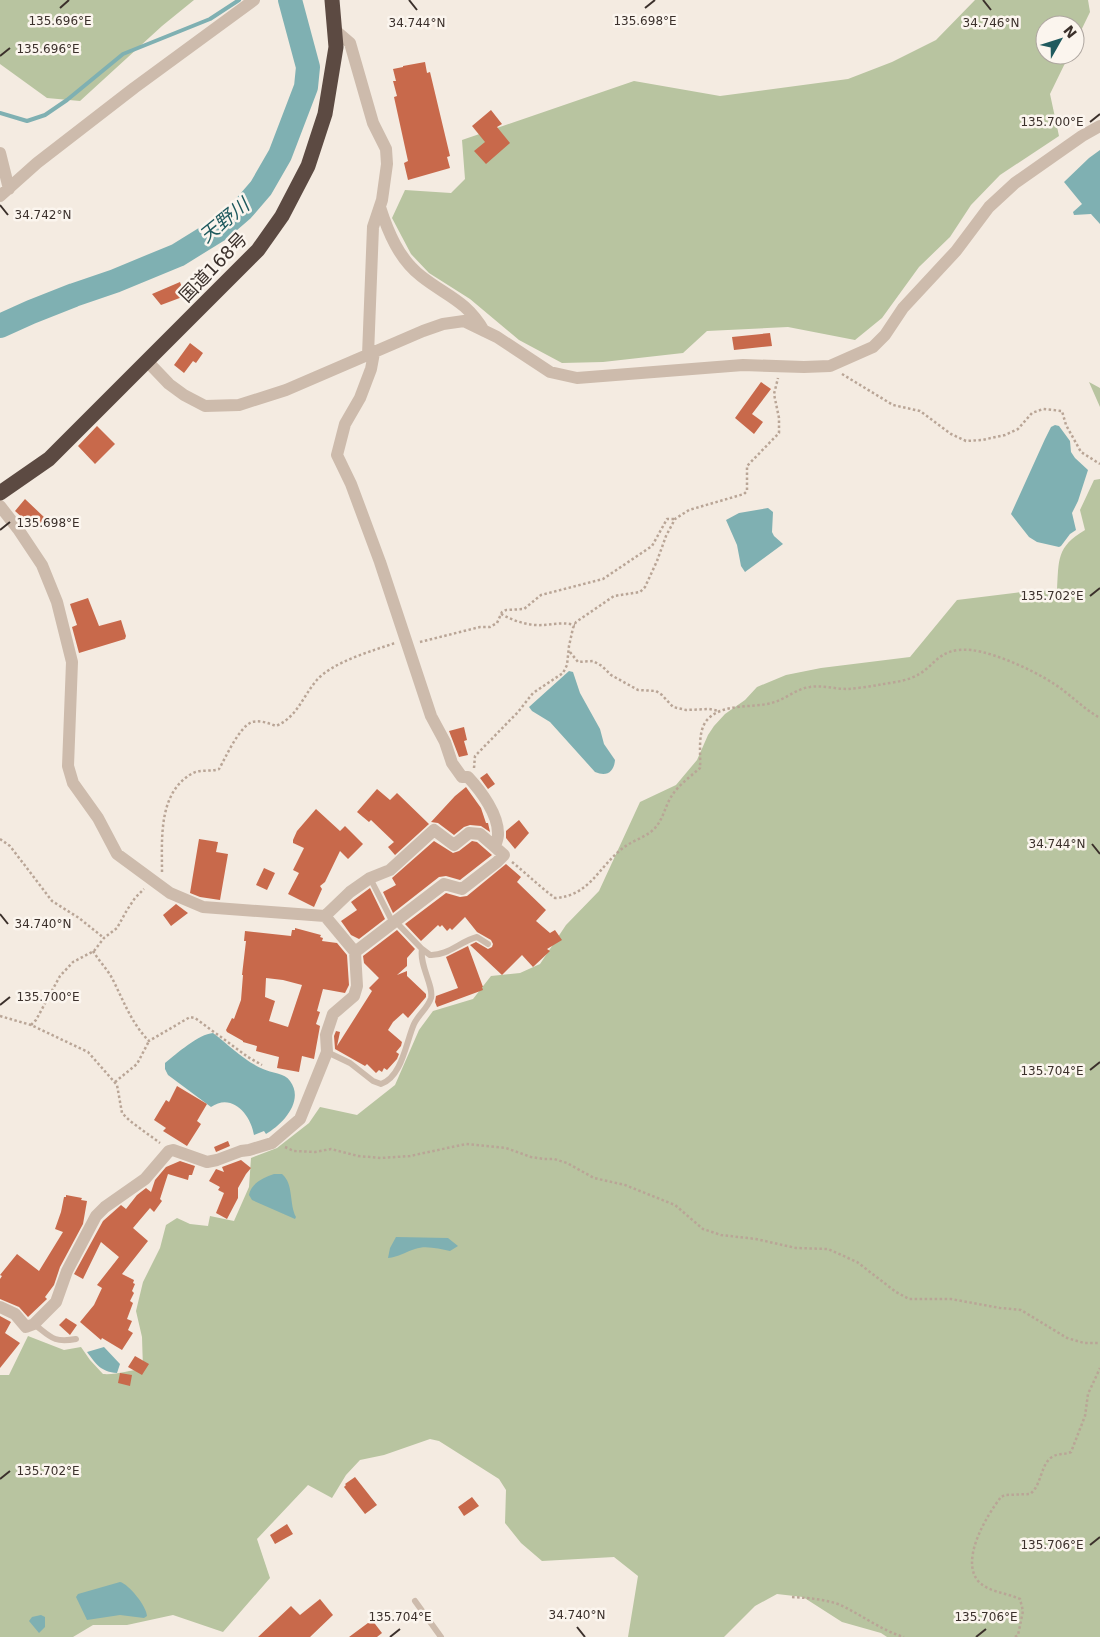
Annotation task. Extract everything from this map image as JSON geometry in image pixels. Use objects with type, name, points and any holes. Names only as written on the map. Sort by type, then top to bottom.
[{"type":"highway","name":"国道168号","points":[[0,493],[48,459],[258,250],[282,216],[308,166],[325,114],[336,47],[332,0]]},
{"type":"street","points":[[4,192],[134,88],[254,0]]},
{"type":"street","points":[[336,31],[350,43],[373,123],[386,149],[387,164],[380,207],[374,227],[371,369],[360,398],[345,424],[337,455],[351,484],[380,562],[431,716],[445,742],[452,763],[462,777],[468,777],[488,802],[495,819],[499,851],[497,862],[462,889],[444,884],[355,952]]},
{"type":"street","points":[[147,361],[169,384],[204,406],[239,405],[286,390],[443,324],[464,321],[497,337],[550,372],[577,378],[743,365],[830,366],[873,347],[903,308],[956,251],[989,207],[1015,183],[1082,136],[1100,126]]},
{"type":"street","points":[[0,153],[4,192]]},
{"type":"street","points":[[380,207],[386,225],[405,261],[420,276],[456,300],[475,316],[484,331]]},
{"type":"street","points":[[0,506],[42,565],[59,611],[72,662],[69,774],[83,799],[98,818],[117,854],[170,894],[203,907],[326,916],[355,952],[357,986],[354,996],[332,1014],[326,1036],[327,1052],[300,1119],[272,1143],[207,1162],[173,1150],[169,1151],[145,1179],[105,1207],[96,1216],[67,1271],[56,1302],[34,1324],[26,1327],[15,1314],[0,1308]]},
{"type":"street","points":[[326,916],[350,892],[370,878],[390,870],[434,830],[454,844],[469,833],[480,834],[499,851]]},
{"type":"lane","points":[[370,878],[395,922],[430,955],[435,955],[477,937],[488,944]]},
{"type":"lane","points":[[327,1052],[350,1063],[373,1081],[381,1084],[391,1077],[403,1058],[415,1022],[431,998],[431,991],[421,956],[422,949]]},
{"type":"lane","points":[[34,1324],[54,1339],[62,1341],[76,1339]]},
{"type":"lane","points":[[415,1601],[441,1637]]},
{"type":"path","points":[[480,790],[474,768],[475,756],[518,712],[533,693],[564,673],[576,622],[614,596],[640,592],[645,588],[675,519],[689,510],[744,494],[747,491],[748,466],[752,460],[774,441],[779,433],[779,418],[774,394],[780,366]]},
{"type":"path","points":[[830,366],[893,405],[920,411],[951,434],[966,441],[1005,435],[1018,429],[1032,414],[1043,409],[1062,411],[1066,425],[1081,452],[1100,464]]},
{"type":"path","points":[[31,1025],[60,976],[73,962],[93,951],[104,938],[117,928],[135,898],[158,885],[163,822],[171,796],[177,785],[195,772],[219,769],[240,732],[250,722],[261,721],[276,726],[283,722],[302,704],[317,680],[337,665],[398,642],[415,644],[490,627],[497,623],[501,614],[506,610],[524,609],[541,595],[603,579],[652,546],[667,519],[675,519]]},
{"type":"path","points":[[501,614],[516,622],[536,625],[565,622],[575,625]]},
{"type":"path","points":[[569,650],[578,662],[592,661],[602,666],[611,675],[638,690],[656,691],[673,707],[686,710],[709,709],[720,711],[774,702],[808,687],[848,689],[912,678],[946,653],[956,650],[971,650],[990,654],[1045,678],[1064,690],[1086,710],[1100,718]]},
{"type":"path","points":[[499,851],[530,876],[535,884],[555,898],[565,898],[581,891],[592,882],[599,870],[622,848],[653,830],[663,819],[673,794],[700,768],[701,731],[707,720],[720,711]]},
{"type":"path","points":[[0,839],[10,846],[52,901],[79,918],[104,938]]},
{"type":"path","points":[[93,951],[112,979],[141,1033],[149,1041]]},
{"type":"path","points":[[0,1016],[31,1025],[88,1052],[117,1085],[122,1113],[126,1118],[169,1151]]},
{"type":"path","points":[[115,1082],[138,1064],[149,1041],[190,1017],[195,1018],[262,1066]]},
{"type":"path","points":[[277,1138],[285,1148],[294,1151],[315,1152],[331,1149],[371,1157],[410,1156],[466,1144],[506,1148],[531,1156],[554,1159],[567,1163],[594,1178],[625,1185],[675,1205],[703,1229],[721,1236],[756,1239],[796,1248],[828,1249],[857,1262],[896,1292],[909,1299],[951,1299],[1021,1310],[1067,1338],[1084,1343],[1100,1343]]},
{"type":"path","points":[[1015,1637],[1018,1635],[1023,1611],[1020,1599],[1010,1594],[988,1589],[979,1582],[974,1575],[973,1547],[1001,1497],[1005,1495],[1030,1494],[1038,1486],[1051,1458],[1058,1454],[1065,1455],[1071,1452],[1084,1416],[1088,1394],[1100,1368]]},
{"type":"path","points":[[792,1597],[818,1599],[838,1604],[882,1630],[904,1637]]},
{"type":"green space","points":[[0,0],[194,0],[162,26],[80,101],[47,98],[0,64]]},
{"type":"green space","points":[[975,0],[1088,0],[1090,12],[1085,22],[1085,15],[1035,15],[1035,65],[1064,65],[1050,94],[1059,136],[1000,175],[971,205],[950,237],[919,267],[882,318],[855,340],[788,327],[707,331],[683,353],[603,362],[562,363],[519,340],[470,299],[429,273],[411,254],[392,218],[405,190],[451,193],[465,179],[462,140],[634,81],[720,96],[848,79],[892,62],[936,40]]},
{"type":"green space","points":[[1089,382],[1100,388],[1100,407]]},
{"type":"green space","points":[[1100,479],[1100,1637],[887,1637],[881,1633],[842,1622],[803,1597],[777,1594],[755,1606],[724,1637],[628,1637],[638,1576],[614,1557],[542,1561],[521,1543],[505,1523],[506,1490],[499,1479],[439,1441],[430,1439],[384,1455],[360,1460],[346,1475],[332,1498],[308,1485],[257,1539],[270,1578],[223,1632],[173,1615],[127,1625],[93,1625],[73,1637],[0,1637],[0,1375],[9,1375],[28,1336],[64,1350],[81,1347],[103,1374],[143,1369],[142,1337],[136,1311],[143,1282],[160,1248],[166,1225],[177,1218],[190,1224],[208,1226],[210,1216],[234,1221],[249,1187],[251,1158],[277,1148],[309,1123],[320,1107],[357,1115],[395,1085],[419,1030],[433,1011],[473,999],[491,976],[520,973],[540,964],[566,925],[599,891],[640,802],[676,785],[697,760],[714,726],[725,714],[745,700],[757,687],[786,675],[821,668],[910,657],[957,600],[1021,592],[1057,590],[1061,555],[1069,542],[1085,530],[1080,510],[1094,480]]},
{"type":"water","points":[[1100,150],[1100,224],[1091,214],[1074,215],[1073,212],[1082,204],[1064,182]]},
{"type":"water","points":[[1059,426],[1070,441],[1071,452],[1075,458],[1088,470],[1072,513],[1076,530],[1059,547],[1037,542],[1029,537],[1011,514],[1045,439],[1051,427]]},
{"type":"water","points":[[768,508],[773,512],[772,532],[783,544],[745,572],[741,566],[737,545],[726,520],[739,513]]},
{"type":"water","points":[[569,671],[573,672],[580,693],[600,729],[604,744],[615,760],[613,768],[606,774],[595,772],[550,722],[532,711],[529,707]]},
{"type":"water","points":[[213,1033],[249,1062],[285,1076],[290,1081],[295,1096],[290,1112],[279,1125],[266,1134],[264,1131],[254,1135],[245,1113],[233,1104],[226,1102],[211,1107],[168,1075],[165,1063],[201,1037]]},
{"type":"water","points":[[274,1174],[282,1174],[286,1178],[290,1189],[295,1219],[252,1200],[249,1195],[255,1184]]},
{"type":"water","points":[[396,1237],[448,1238],[458,1246],[450,1251],[424,1247],[388,1258],[390,1248]]},
{"type":"water","points":[[104,1347],[120,1364],[117,1373],[103,1369],[96,1364],[87,1352]]},
{"type":"water","points":[[120,1582],[137,1596],[147,1616],[144,1618],[120,1615],[87,1620],[76,1597],[78,1594]]},
{"type":"water","points":[[41,1615],[45,1617],[45,1627],[39,1633],[29,1621],[32,1617]]},
{"type":"building","points":[[425,62],[427,73],[430,72],[450,156],[447,157],[450,168],[408,180],[404,163],[408,161],[394,97],[397,96],[393,81],[396,81],[393,69]]},
{"type":"building","points":[[491,110],[502,124],[497,127],[510,143],[486,164],[474,151],[485,142],[472,126]]},
{"type":"building","points":[[180,282],[185,296],[161,305],[152,294]]},
{"type":"building","points":[[770,333],[772,346],[734,350],[732,337]]},
{"type":"building","points":[[190,343],[203,353],[196,363],[193,361],[184,373],[174,365]]},
{"type":"building","points":[[761,382],[771,389],[752,414],[763,422],[754,434],[735,418]]},
{"type":"building","points":[[97,426],[115,444],[95,464],[78,446]]},
{"type":"building","points":[[25,499],[45,518],[35,529],[15,511]]},
{"type":"building","points":[[88,598],[99,626],[121,620],[126,636],[125,639],[79,653],[72,627],[77,625],[70,604]]},
{"type":"building","points":[[464,727],[467,740],[464,741],[468,755],[459,757],[449,731]]},
{"type":"building","points":[[487,773],[495,784],[488,789],[480,778]]},
{"type":"building","points":[[466,787],[481,808],[490,832],[481,826],[470,825],[454,835],[438,823],[431,822]]},
{"type":"building","points":[[377,789],[390,800],[397,793],[429,824],[395,855],[388,847],[394,842],[371,820],[369,822],[357,812]]},
{"type":"building","points":[[316,809],[340,831],[345,826],[363,844],[348,859],[340,851],[325,882],[320,886],[322,889],[314,907],[288,894],[299,873],[293,870],[304,848],[293,843],[293,840],[297,831]]},
{"type":"building","points":[[519,820],[529,833],[515,849],[506,838],[506,831]]},
{"type":"building","points":[[199,839],[218,842],[216,852],[228,854],[220,900],[200,897],[190,893]]},
{"type":"building","points":[[434,841],[453,853],[459,851],[472,841],[477,842],[492,855],[460,880],[446,876],[439,877],[393,913],[383,892],[396,885],[392,878]]},
{"type":"building","points":[[506,864],[521,877],[517,882],[546,910],[536,921],[550,933],[555,930],[562,940],[547,949],[550,951],[533,967],[522,955],[502,975],[470,945],[476,942],[488,949],[493,944],[491,940],[477,932],[465,917],[452,930],[450,928],[447,931],[442,925],[440,927],[438,925],[421,941],[405,924],[446,893],[460,897],[467,896]]},
{"type":"building","points":[[264,868],[275,873],[267,890],[256,885]]},
{"type":"building","points":[[370,888],[385,919],[359,939],[351,935],[341,921],[357,910],[351,902]]},
{"type":"building","points":[[176,904],[188,913],[171,926],[163,915]]},
{"type":"building","points":[[295,928],[321,935],[322,941],[337,943],[347,955],[349,985],[345,993],[323,989],[317,1011],[320,1012],[316,1024],[320,1026],[314,1059],[302,1056],[299,1072],[277,1068],[279,1057],[256,1051],[257,1046],[243,1042],[226,1030],[232,1018],[234,1019],[241,1000],[246,941],[244,941],[245,931],[291,936],[292,930],[295,930]],"holes":[[[266,978],[302,985],[288,1027],[269,1021],[275,1001],[265,997]]]},
{"type":"building","points":[[397,930],[415,949],[407,958],[407,966],[397,975],[407,971],[407,976],[426,994],[426,997],[408,1018],[403,1013],[393,1022],[388,1030],[402,1042],[396,1052],[399,1054],[387,1070],[384,1068],[382,1072],[379,1070],[376,1073],[367,1064],[365,1066],[335,1049],[334,1036],[336,1031],[340,1032],[337,1046],[372,991],[369,988],[379,978],[364,963],[363,956]]},
{"type":"building","points":[[468,946],[483,990],[437,1007],[435,1002],[436,996],[458,988],[446,957]]},
{"type":"building","points":[[177,1086],[207,1104],[197,1121],[201,1124],[187,1146],[163,1131],[166,1128],[154,1120],[166,1100],[169,1102]]},
{"type":"building","points":[[228,1141],[230,1146],[216,1152],[214,1147]]},
{"type":"building","points":[[241,1160],[251,1168],[238,1188],[238,1198],[227,1219],[216,1213],[224,1193],[218,1190],[220,1187],[209,1181],[216,1169],[224,1172],[222,1167]]},
{"type":"building","points":[[180,1161],[195,1166],[192,1175],[189,1175],[188,1180],[168,1174],[160,1199],[162,1201],[154,1212],[150,1208],[133,1228],[148,1241],[122,1274],[134,1280],[133,1283],[135,1284],[132,1291],[134,1293],[130,1301],[133,1303],[127,1319],[132,1321],[128,1330],[133,1333],[122,1350],[102,1338],[101,1340],[80,1322],[94,1305],[102,1288],[97,1285],[119,1257],[101,1242],[83,1279],[74,1274],[103,1221],[121,1205],[126,1209],[137,1195],[146,1188],[151,1192],[155,1180],[166,1167]]},
{"type":"building","points":[[66,1195],[82,1198],[81,1200],[87,1201],[83,1224],[60,1267],[54,1285],[45,1297],[47,1299],[28,1317],[19,1307],[0,1299],[0,1279],[2,1276],[0,1275],[17,1254],[39,1271],[63,1232],[55,1229]]},
{"type":"building","points":[[0,1316],[11,1322],[5,1333],[20,1343],[0,1368]]},
{"type":"building","points":[[66,1318],[77,1325],[70,1335],[59,1325]]},
{"type":"building","points":[[135,1356],[149,1364],[142,1375],[128,1367]]},
{"type":"building","points":[[120,1373],[132,1375],[130,1386],[118,1383]]},
{"type":"building","points":[[355,1477],[377,1505],[365,1514],[344,1487],[345,1484]]},
{"type":"building","points":[[472,1497],[479,1506],[464,1516],[458,1507]]},
{"type":"building","points":[[287,1524],[293,1534],[275,1544],[270,1535]]},
{"type":"building","points":[[320,1599],[333,1615],[310,1637],[258,1637],[291,1606],[300,1615]]},
{"type":"building","points":[[372,1620],[382,1633],[377,1637],[349,1637]]},
{"type":"waterway","points":[[0,113],[27,121],[45,115],[67,100],[123,54],[210,19],[239,0]]},
{"type":"waterway","name":"天野川","points":[[0,326],[31,312],[178,255],[220,229],[242,210],[261,188],[280,155],[306,87],[308,67],[290,0]]}]
